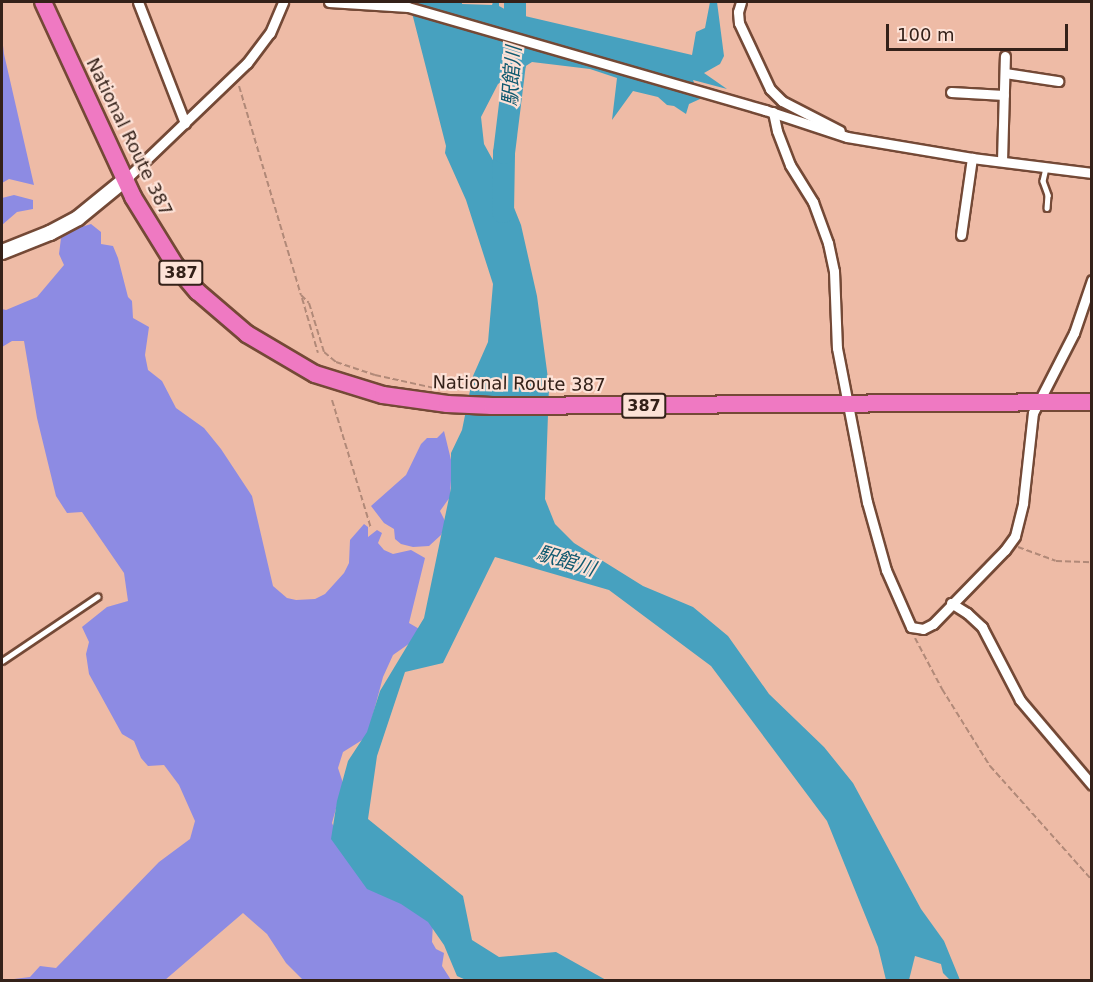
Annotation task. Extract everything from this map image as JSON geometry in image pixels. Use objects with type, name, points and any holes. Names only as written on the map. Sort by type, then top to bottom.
[{"type":"highway","name":"National Route 387","points":[[43,2],[147,223],[175,265],[198,292],[247,334],[315,374],[383,395],[440,403],[530,407],[1092,402]]},
{"type":"street","points":[[138,2],[185,123]]},
{"type":"street","points":[[2,252],[64,226],[92,209],[126,179],[235,74],[270,33],[283,2]]},
{"type":"street","points":[[329,2],[408,7],[769,111],[852,138],[972,158],[1092,173]]},
{"type":"street","points":[[741,2],[738,12],[739,23],[770,89],[782,102],[852,138]]},
{"type":"street","points":[[1002,161],[1005,56]]},
{"type":"street","points":[[1005,73],[1058,81]]},
{"type":"street","points":[[951,92],[1004,95]]},
{"type":"street","points":[[769,111],[787,157],[813,202],[828,243],[834,272],[837,348],[845,403],[872,523],[886,570],[910,627],[928,628],[977,580],[1012,540],[1021,517],[1029,433],[1038,402],[1074,333],[1092,280]]},
{"type":"street","points":[[961,235],[972,158]]},
{"type":"street","points":[[951,603],[982,627],[1020,700],[1092,785]]},
{"type":"lane","points":[[1046,166],[1043,181],[1048,195],[1047,208]]},
{"type":"lane","points":[[2,661],[97,597]]},
{"type":"path","points":[[235,74],[318,353]]},
{"type":"path","points":[[301,296],[309,303],[324,352],[329,357],[336,362],[375,375],[434,386],[440,403]]},
{"type":"path","points":[[332,400],[371,528]]},
{"type":"path","points":[[1012,540],[1018,546],[1056,561],[1092,562]]},
{"type":"path","points":[[910,627],[937,681],[990,766],[1092,880]]},
{"type":"shaded area","points":[[2,37],[34,185],[9,179],[2,183]]},
{"type":"shaded area","points":[[14,195],[33,200],[33,209],[17,212],[2,225],[2,198]]},
{"type":"shaded area","points":[[91,224],[101,232],[101,244],[113,246],[128,297],[132,301],[133,318],[149,327],[145,355],[148,370],[162,381],[176,408],[204,428],[252,496],[273,586],[287,598],[296,600],[315,599],[325,594],[344,573],[349,563],[350,540],[364,524],[368,527],[368,537],[377,530],[382,533],[378,543],[384,550],[393,554],[411,550],[425,558],[409,623],[421,630],[410,643],[393,655],[383,677],[367,737],[343,752],[338,768],[343,783],[332,823],[342,845],[433,923],[432,942],[436,949],[444,953],[442,966],[451,980],[303,980],[286,963],[267,934],[243,913],[165,980],[6,980],[30,977],[40,966],[56,968],[159,862],[190,839],[195,821],[179,785],[164,765],[148,766],[141,758],[134,741],[122,734],[89,674],[86,654],[89,642],[82,627],[107,607],[128,601],[124,573],[82,512],[67,513],[56,496],[37,418],[24,341],[12,341],[2,347],[2,309],[6,310],[37,297],[64,265],[59,254],[61,238],[78,228]]},
{"type":"shaded area","points":[[444,431],[452,464],[450,497],[440,511],[446,523],[441,535],[429,546],[413,547],[401,544],[395,539],[394,529],[384,523],[371,506],[406,475],[421,444],[427,438],[437,438]]},
{"type":"water","points":[[415,2],[462,2],[462,4],[492,5],[493,2],[499,2],[499,6],[512,13],[692,55],[696,32],[705,28],[710,2],[717,2],[724,56],[720,64],[704,73],[727,89],[693,80],[700,99],[689,104],[686,114],[674,106],[667,105],[658,97],[633,91],[612,120],[617,78],[590,69],[532,62],[498,84],[481,117],[484,144],[500,173],[521,225],[537,296],[549,386],[545,499],[555,524],[574,543],[643,586],[693,607],[728,636],[769,694],[824,747],[853,783],[921,909],[944,941],[960,980],[950,980],[943,973],[941,964],[915,956],[909,980],[886,980],[878,947],[827,821],[711,666],[609,590],[495,557],[443,663],[405,672],[377,756],[368,819],[463,896],[472,940],[499,957],[556,952],[606,980],[466,980],[457,976],[444,945],[428,922],[401,904],[367,889],[331,839],[337,801],[348,761],[367,732],[380,691],[424,618],[451,488],[451,453],[462,430],[473,376],[488,342],[493,284],[466,200],[445,153],[446,146],[411,9]]},
{"type":"waterway","name":"駅館川","points":[[503,212],[504,153],[515,64],[515,2]]}]
